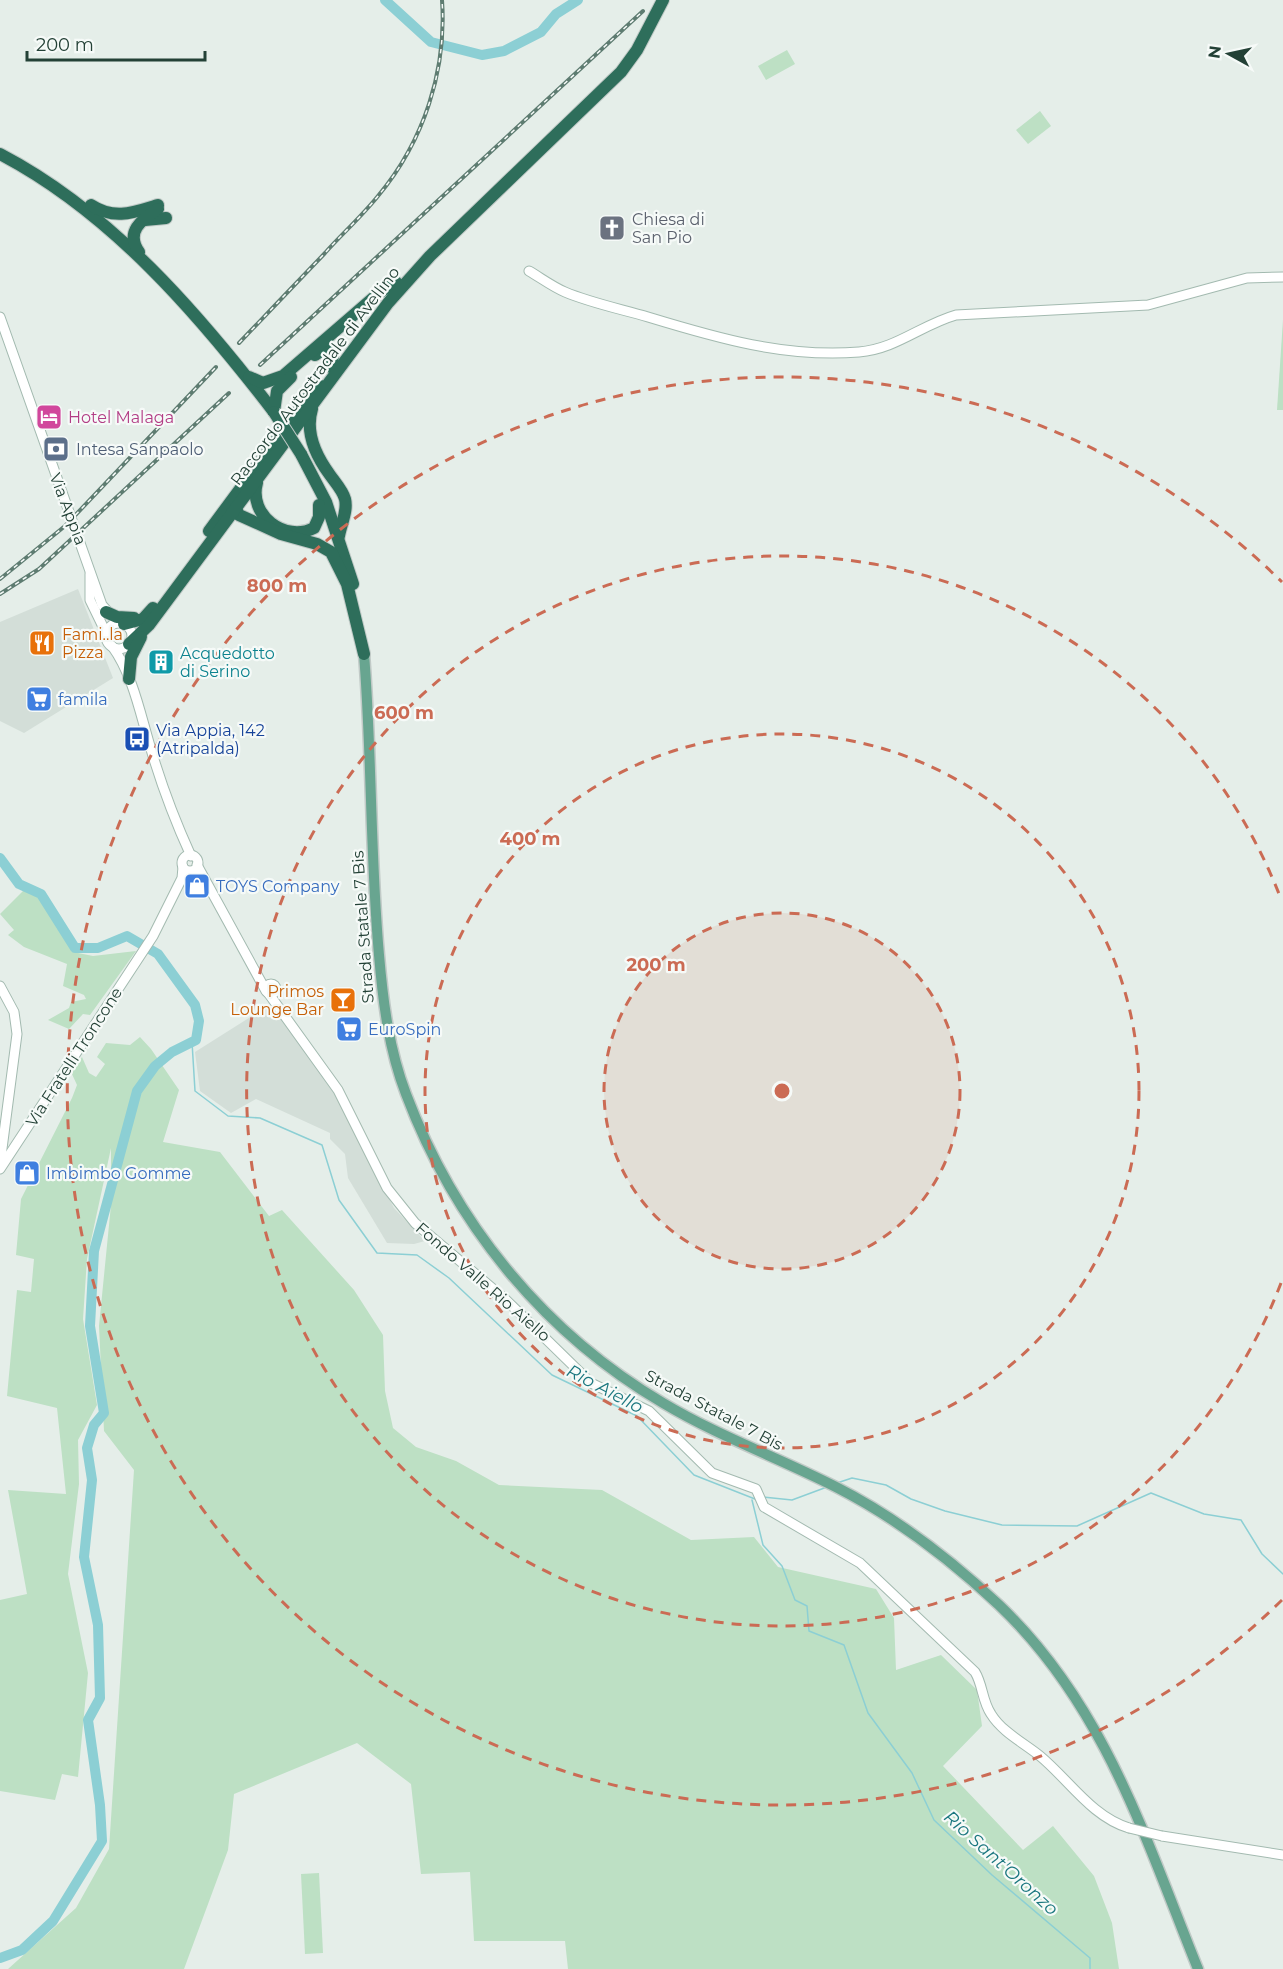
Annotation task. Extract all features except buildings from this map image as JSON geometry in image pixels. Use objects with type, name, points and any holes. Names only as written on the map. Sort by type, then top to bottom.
[{"type":"highway","name":"Raccordo Autostradale di Avellino","points":[[153,607],[269,447],[396,282],[449,227],[618,69],[656,0]]},
{"type":"highway","name":"Raccordo Autostradale di Avellino","points":[[146,629],[388,303],[430,256],[618,69],[648,31],[663,0]]},
{"type":"highway","points":[[0,154],[58,189],[93,214],[151,271],[244,372],[299,456],[339,536],[364,654]]},
{"type":"highway","points":[[0,160],[81,213],[111,240],[272,414]]},
{"type":"highway","points":[[58,189],[113,216],[161,211],[141,221],[134,231],[133,242],[151,271]]},
{"type":"highway","points":[[244,372],[263,383],[283,376],[396,282]]},
{"type":"highway","points":[[272,414],[274,399],[283,384],[325,348],[330,349],[333,354],[331,367]]},
{"type":"highway","points":[[312,441],[310,415],[316,399]]},
{"type":"highway","points":[[288,438],[303,434],[312,441],[345,497],[346,509],[339,536]]},
{"type":"highway","points":[[269,447],[265,458],[234,501],[235,509],[239,515],[290,538],[326,548],[331,552],[350,583]]},
{"type":"highway","points":[[259,477],[255,491],[256,505],[278,528],[296,532],[311,530],[318,522],[324,507]]},
{"type":"highway","points":[[324,507],[333,512],[339,510],[342,503],[341,492]]},
{"type":"highway","points":[[324,507],[350,583]]},
{"type":"highway","points":[[219,530],[236,523],[252,521]]},
{"type":"highway","points":[[106,612],[132,619],[153,607]]},
{"type":"highway","points":[[123,624],[144,619],[153,607]]},
{"type":"highway","points":[[129,645],[146,629]]},
{"type":"highway","points":[[127,673],[131,657],[146,629]]},
{"type":"main road","name":"Strada Statale 7 Bis","points":[[364,654],[377,942],[385,1015],[405,1092],[443,1177],[491,1252],[555,1323],[596,1360],[664,1404],[759,1453],[838,1488],[918,1538],[999,1606],[1064,1681],[1100,1737],[1132,1800],[1198,1969]]},
{"type":"street","points":[[529,271],[565,292],[721,339],[754,347],[807,352],[859,352],[890,346],[935,321],[956,315],[1148,305],[1247,278],[1283,277]]},
{"type":"street","name":"Via Appia","points":[[0,317],[106,612]]},
{"type":"street","name":"Via Appia","points":[[89,566],[90,600],[127,673],[192,866],[258,980]]},
{"type":"street","points":[[106,612],[123,624]]},
{"type":"street","points":[[107,635],[110,627],[123,624]]},
{"type":"street","name":"Via Appia","points":[[123,624],[132,632],[127,673]]},
{"type":"street","points":[[112,646],[119,649],[129,645]]},
{"type":"street","name":"Via Fratelli Troncone","points":[[0,1169],[153,936],[182,878],[192,866]]},
{"type":"street","name":"Fondo Valle Rio Aiello","points":[[258,980],[270,990],[338,1090],[387,1188],[416,1223],[513,1306],[591,1383],[649,1411],[712,1473],[756,1489],[764,1507],[860,1563],[975,1672],[982,1683],[990,1714],[1002,1727],[1041,1757],[1115,1824],[1162,1836],[1283,1854]]},
{"type":"street","points":[[0,986],[14,1012],[17,1034],[4,1106],[0,1164]]},
{"type":"shaded area","points":[[78,589],[113,678],[24,733],[0,721],[0,622]]},
{"type":"shaded area","points":[[271,1004],[311,1056],[344,1110],[394,1208],[425,1241],[414,1244],[387,1243],[348,1178],[345,1154],[330,1139],[330,1133],[256,1099],[231,1113],[200,1091],[195,1052]]},
{"type":"green space","points":[[787,50],[795,64],[766,80],[758,66]]},
{"type":"green space","points":[[1040,111],[1051,126],[1028,144],[1016,130]]},
{"type":"green space","points":[[1283,320],[1283,410],[1277,410]]},
{"type":"green space","points":[[25,889],[44,901],[70,948],[78,953],[93,956],[136,951],[90,1015],[83,1014],[69,1029],[48,1020],[69,1008],[71,1002],[86,999],[84,995],[63,986],[67,964],[24,947],[8,935],[14,930],[0,914]]},
{"type":"green space","points":[[140,1037],[179,1090],[163,1142],[220,1152],[269,1216],[282,1210],[354,1290],[383,1335],[385,1391],[393,1428],[416,1447],[456,1461],[499,1485],[602,1490],[691,1540],[754,1537],[778,1567],[876,1589],[894,1618],[896,1670],[941,1655],[977,1690],[982,1726],[943,1766],[1023,1850],[1053,1826],[1094,1876],[1112,1923],[1119,1969],[568,1969],[565,1941],[474,1941],[470,1872],[421,1874],[411,1784],[357,1743],[234,1794],[228,1850],[184,1969],[8,1969],[76,1908],[109,1849],[134,1470],[104,1431],[99,1326],[111,1205],[111,1148],[87,1259],[83,1319],[97,1405],[78,1440],[79,1484],[68,1574],[88,1673],[78,1777],[62,1774],[55,1800],[0,1791],[0,1600],[27,1594],[8,1490],[66,1494],[57,1408],[7,1396],[17,1290],[31,1292],[34,1259],[16,1255],[21,1199],[72,1098],[77,1085],[71,1072],[82,1057],[89,1073],[96,1077],[105,1064],[97,1057],[106,1043],[130,1045]]},
{"type":"green space","points":[[319,1873],[323,1953],[305,1954],[301,1874]]},
{"type":"waterway","points":[[385,0],[431,42],[482,55],[504,51],[541,32],[556,14],[578,0]]},
{"type":"waterway","points":[[0,858],[19,884],[41,894],[75,948],[98,948],[127,936],[158,954],[195,1005],[199,1021],[196,1040],[172,1052],[155,1066],[137,1091],[94,1251],[90,1326],[104,1413],[94,1425],[87,1448],[92,1480],[84,1557],[98,1625],[100,1698],[88,1720],[100,1805],[102,1841],[53,1921],[22,1950],[0,1958]]},
{"type":"waterway","name":"Rio Aiello","points":[[192,1042],[195,1091],[228,1116],[260,1118],[322,1145],[339,1200],[377,1253],[417,1255],[449,1278],[552,1375],[637,1416],[694,1475],[755,1499]]},
{"type":"waterway","name":"Rio Aiello","points":[[837,1483],[852,1478],[886,1485],[911,1499],[945,1511],[1002,1525],[1077,1526],[1151,1493],[1204,1514],[1241,1520],[1262,1554],[1283,1574]]},
{"type":"waterway","name":"Rio Aiello","points":[[763,1497],[792,1500],[827,1487]]},
{"type":"waterway","name":"Rio Sant'Oronzo","points":[[752,1500],[763,1545],[782,1566],[795,1600],[807,1606],[809,1631],[844,1645],[868,1713],[912,1773],[934,1820],[992,1875],[1090,1958],[1090,1969]]},
{"type":"railway","points":[[239,343],[372,203],[394,175],[408,152],[420,128],[436,78],[441,52],[442,0]]},
{"type":"railway","points":[[260,365],[643,11]]},
{"type":"railway","points":[[0,579],[65,526],[216,367]]},
{"type":"railway","points":[[0,594],[39,569],[229,393]]},
{"type":"place","name":"Chiesa di San Pio","points":[[612,228]]},
{"type":"place","name":"Hotel Malaga","points":[[49,417]]},
{"type":"place","name":"Intesa Sanpaolo","points":[[56,449]]},
{"type":"place","name":"Fami..la Pizza","points":[[42,643]]},
{"type":"place","name":"Acquedotto di Serino","points":[[161,662]]},
{"type":"place","name":"famila","points":[[39,699]]},
{"type":"place","name":"Via Appia, 142 (Atripalda)","points":[[137,739]]},
{"type":"place","name":"TOYS Company","points":[[197,886]]},
{"type":"place","name":"Primos Lounge Bar","points":[[343,1000]]},
{"type":"place","name":"EuroSpin","points":[[349,1029]]},
{"type":"place","name":"Imbimbo Gomme","points":[[27,1173]]}]
